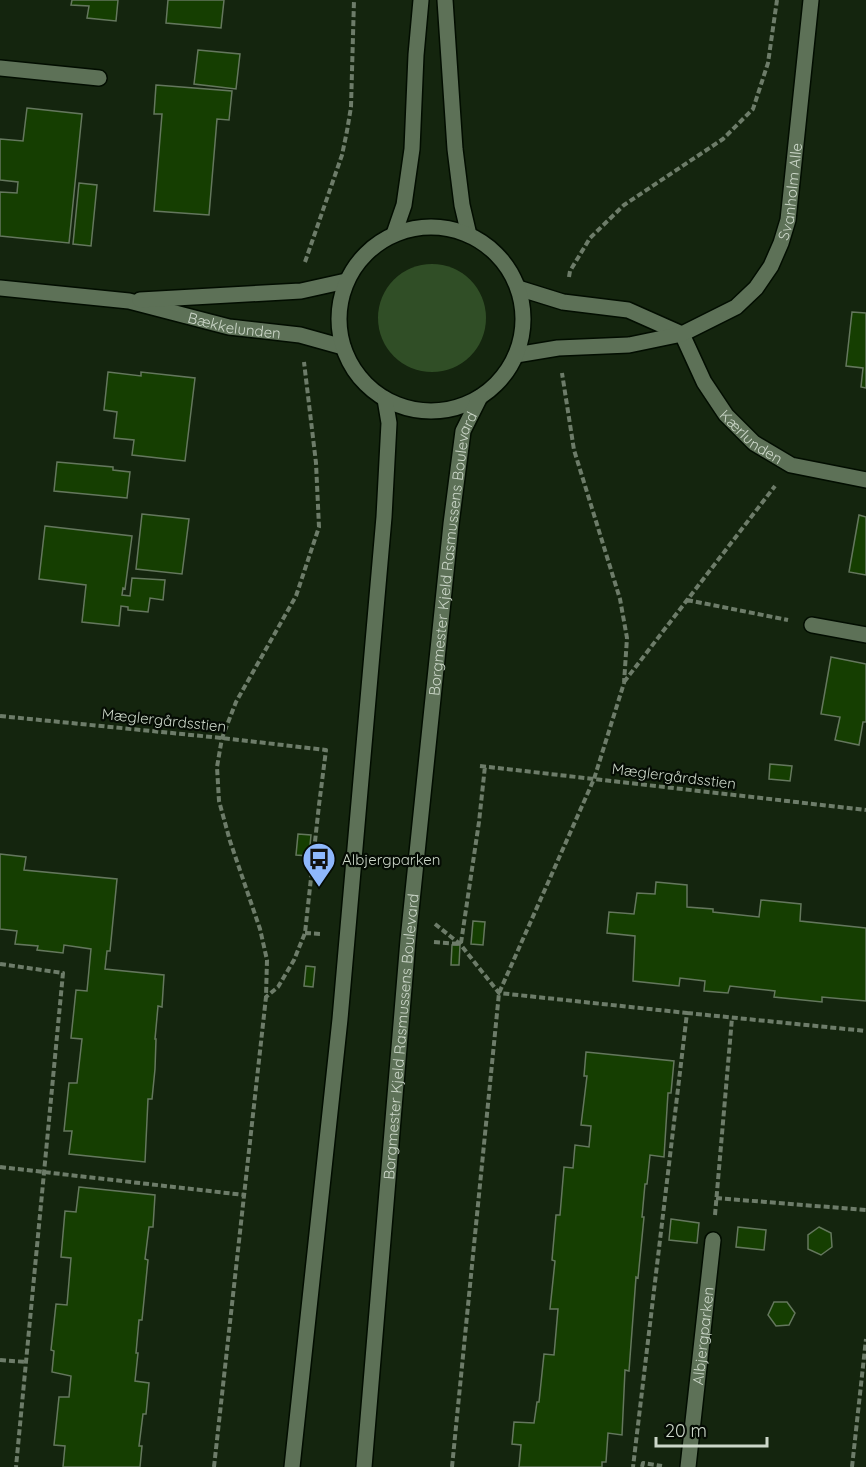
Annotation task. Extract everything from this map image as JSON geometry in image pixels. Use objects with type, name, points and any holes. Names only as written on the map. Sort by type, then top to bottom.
[{"type":"street","points":[[394,234],[404,205],[412,149],[421,0]]},
{"type":"street","points":[[445,0],[455,149],[462,205],[469,234]]},
{"type":"street","name":"Svanholm Alle","points":[[516,355],[558,348],[629,345],[682,334],[736,307],[756,288],[771,266],[788,220],[811,0]]},
{"type":"street","points":[[0,68],[99,78]]},
{"type":"street","points":[[431,226],[451,228],[469,234],[490,248],[507,266],[518,288],[523,310],[522,333],[516,355],[507,372],[495,385],[480,397],[457,407],[433,411],[408,408],[385,399],[359,376],[349,362],[343,347],[338,314],[346,281],[366,253],[379,242],[394,234],[412,228],[431,226]]},
{"type":"street","name":"Bækkelunden","points":[[129,301],[301,291],[346,281]]},
{"type":"street","name":"Bækkelunden","points":[[0,288],[129,301],[229,327],[300,335],[343,347]]},
{"type":"street","points":[[518,288],[563,302],[628,310],[682,334]]},
{"type":"street","name":"Kærlunden","points":[[682,334],[704,382],[726,415],[754,443],[791,465],[866,480]]},
{"type":"street","name":"Borgmester Kjeld Rasmussens Boulevard","points":[[364,1467],[412,905],[451,524],[463,430],[480,397]]},
{"type":"street","points":[[292,1467],[340,1019],[384,517],[389,423],[385,399]]},
{"type":"street","points":[[812,625],[866,635]]},
{"type":"street","name":"Albjergparken","points":[[688,1467],[713,1240]]},
{"type":"path","points":[[301,291],[304,265],[342,155],[347,131],[351,97],[354,0]]},
{"type":"path","points":[[214,1467],[266,997],[267,960],[260,929],[219,801],[217,767],[222,738],[236,702],[296,596],[319,527],[316,463],[300,335]]},
{"type":"path","points":[[624,683],[791,465]]},
{"type":"path","points":[[687,600],[812,625]]},
{"type":"path","name":"Mæglergårdsstien","points":[[0,716],[326,750],[305,933],[294,960],[278,987],[266,997]]},
{"type":"path","name":"Mæglergårdsstien","points":[[499,993],[460,944],[479,822],[482,766],[866,810]]},
{"type":"path","points":[[452,1467],[499,993],[594,779]]},
{"type":"path","points":[[0,963],[63,973],[16,1467]]},
{"type":"path","points":[[499,993],[866,1031]]},
{"type":"path","points":[[633,1467],[687,1013]]},
{"type":"path","points":[[713,1240],[732,1018]]},
{"type":"path","points":[[0,1167],[244,1195]]},
{"type":"path","points":[[716,1198],[866,1210]]},
{"type":"path","points":[[852,1467],[866,1340]]},
{"type":"path","points":[[0,1360],[26,1362]]},
{"type":"path","points":[[642,1467],[643,1464],[665,1466]]},
{"type":"green space","points":[[432,264],[453,268],[470,280],[482,297],[486,318],[482,339],[470,356],[453,368],[432,372],[411,368],[394,356],[382,339],[378,318],[382,297],[394,280],[411,268]]},
{"type":"building","points":[[72,0],[118,0],[116,21],[87,18],[89,6],[71,5]]},
{"type":"building","points":[[168,0],[224,0],[221,28],[166,23]]},
{"type":"building","points":[[198,50],[240,54],[236,89],[194,84]]},
{"type":"building","points":[[156,85],[232,91],[229,120],[217,119],[209,215],[154,211],[162,114],[154,114]]},
{"type":"building","points":[[27,108],[82,114],[69,243],[0,236],[0,192],[17,193],[18,182],[0,180],[0,139],[23,141]]},
{"type":"building","points":[[79,183],[97,185],[91,246],[73,244]]},
{"type":"building","points":[[852,312],[866,313],[866,388],[861,387],[863,368],[846,366]]},
{"type":"building","points":[[108,372],[141,376],[141,372],[195,378],[185,461],[132,455],[134,440],[114,438],[117,412],[104,410]]},
{"type":"building","points":[[57,462],[113,467],[113,470],[130,472],[127,498],[54,491]]},
{"type":"building","points":[[142,514],[189,519],[182,574],[136,569]]},
{"type":"building","points":[[859,515],[866,517],[866,575],[849,572]]},
{"type":"building","points":[[45,526],[132,536],[125,589],[123,588],[122,595],[130,596],[132,578],[165,580],[163,600],[150,598],[148,612],[128,610],[128,607],[121,606],[119,626],[82,622],[86,585],[39,579]]},
{"type":"building","points":[[831,657],[866,664],[866,722],[863,722],[859,745],[835,740],[840,717],[821,714]]},
{"type":"building","points":[[770,764],[792,766],[790,781],[769,779]]},
{"type":"building","points":[[298,834],[311,835],[309,856],[296,855]]},
{"type":"building","points":[[0,854],[26,857],[24,870],[117,879],[110,951],[107,951],[105,969],[164,975],[162,1007],[158,1006],[152,1099],[148,1099],[145,1162],[69,1154],[72,1131],[64,1131],[69,1083],[77,1083],[82,1039],[71,1038],[76,990],[87,991],[91,949],[64,945],[63,953],[37,950],[38,946],[15,944],[17,931],[0,929]]},
{"type":"building","points":[[656,882],[687,885],[687,907],[759,917],[761,900],[801,904],[800,921],[866,928],[866,1001],[822,997],[822,1002],[774,997],[775,991],[730,986],[728,993],[704,991],[705,981],[680,978],[679,986],[633,981],[635,936],[607,933],[609,912],[634,914],[637,893],[655,894]]},
{"type":"building","points":[[473,921],[485,922],[483,945],[471,944]]},
{"type":"building","points":[[452,945],[460,945],[459,965],[451,965]]},
{"type":"building","points":[[306,966],[315,967],[313,987],[304,986]]},
{"type":"building","points":[[586,1052],[674,1061],[671,1093],[668,1093],[664,1157],[650,1155],[647,1184],[645,1184],[642,1217],[644,1217],[638,1278],[636,1277],[629,1371],[625,1370],[622,1435],[608,1433],[606,1462],[602,1462],[602,1467],[519,1467],[521,1445],[512,1444],[514,1422],[534,1423],[537,1402],[539,1402],[544,1354],[554,1355],[558,1309],[550,1309],[555,1261],[552,1260],[556,1215],[560,1215],[564,1167],[573,1168],[575,1145],[589,1147],[591,1126],[581,1125],[587,1076],[584,1076]]},
{"type":"building","points":[[79,1187],[155,1195],[153,1227],[149,1227],[145,1259],[148,1260],[136,1353],[138,1353],[135,1381],[149,1383],[146,1414],[143,1414],[139,1446],[142,1446],[140,1467],[63,1467],[65,1446],[54,1445],[59,1397],[69,1397],[71,1376],[52,1372],[54,1351],[51,1350],[56,1304],[67,1305],[71,1258],[61,1257],[65,1211],[76,1212]]},
{"type":"building","points":[[671,1219],[699,1223],[697,1243],[669,1240]]},
{"type":"building","points":[[738,1227],[766,1230],[764,1250],[736,1247]]},
{"type":"building","points":[[819,1227],[831,1233],[832,1247],[821,1255],[808,1249],[808,1235]]},
{"type":"building","points":[[774,1302],[787,1302],[795,1313],[789,1325],[776,1326],[768,1315]]},
{"type":"place","name":"Albjergparken","points":[[319,888]]}]
